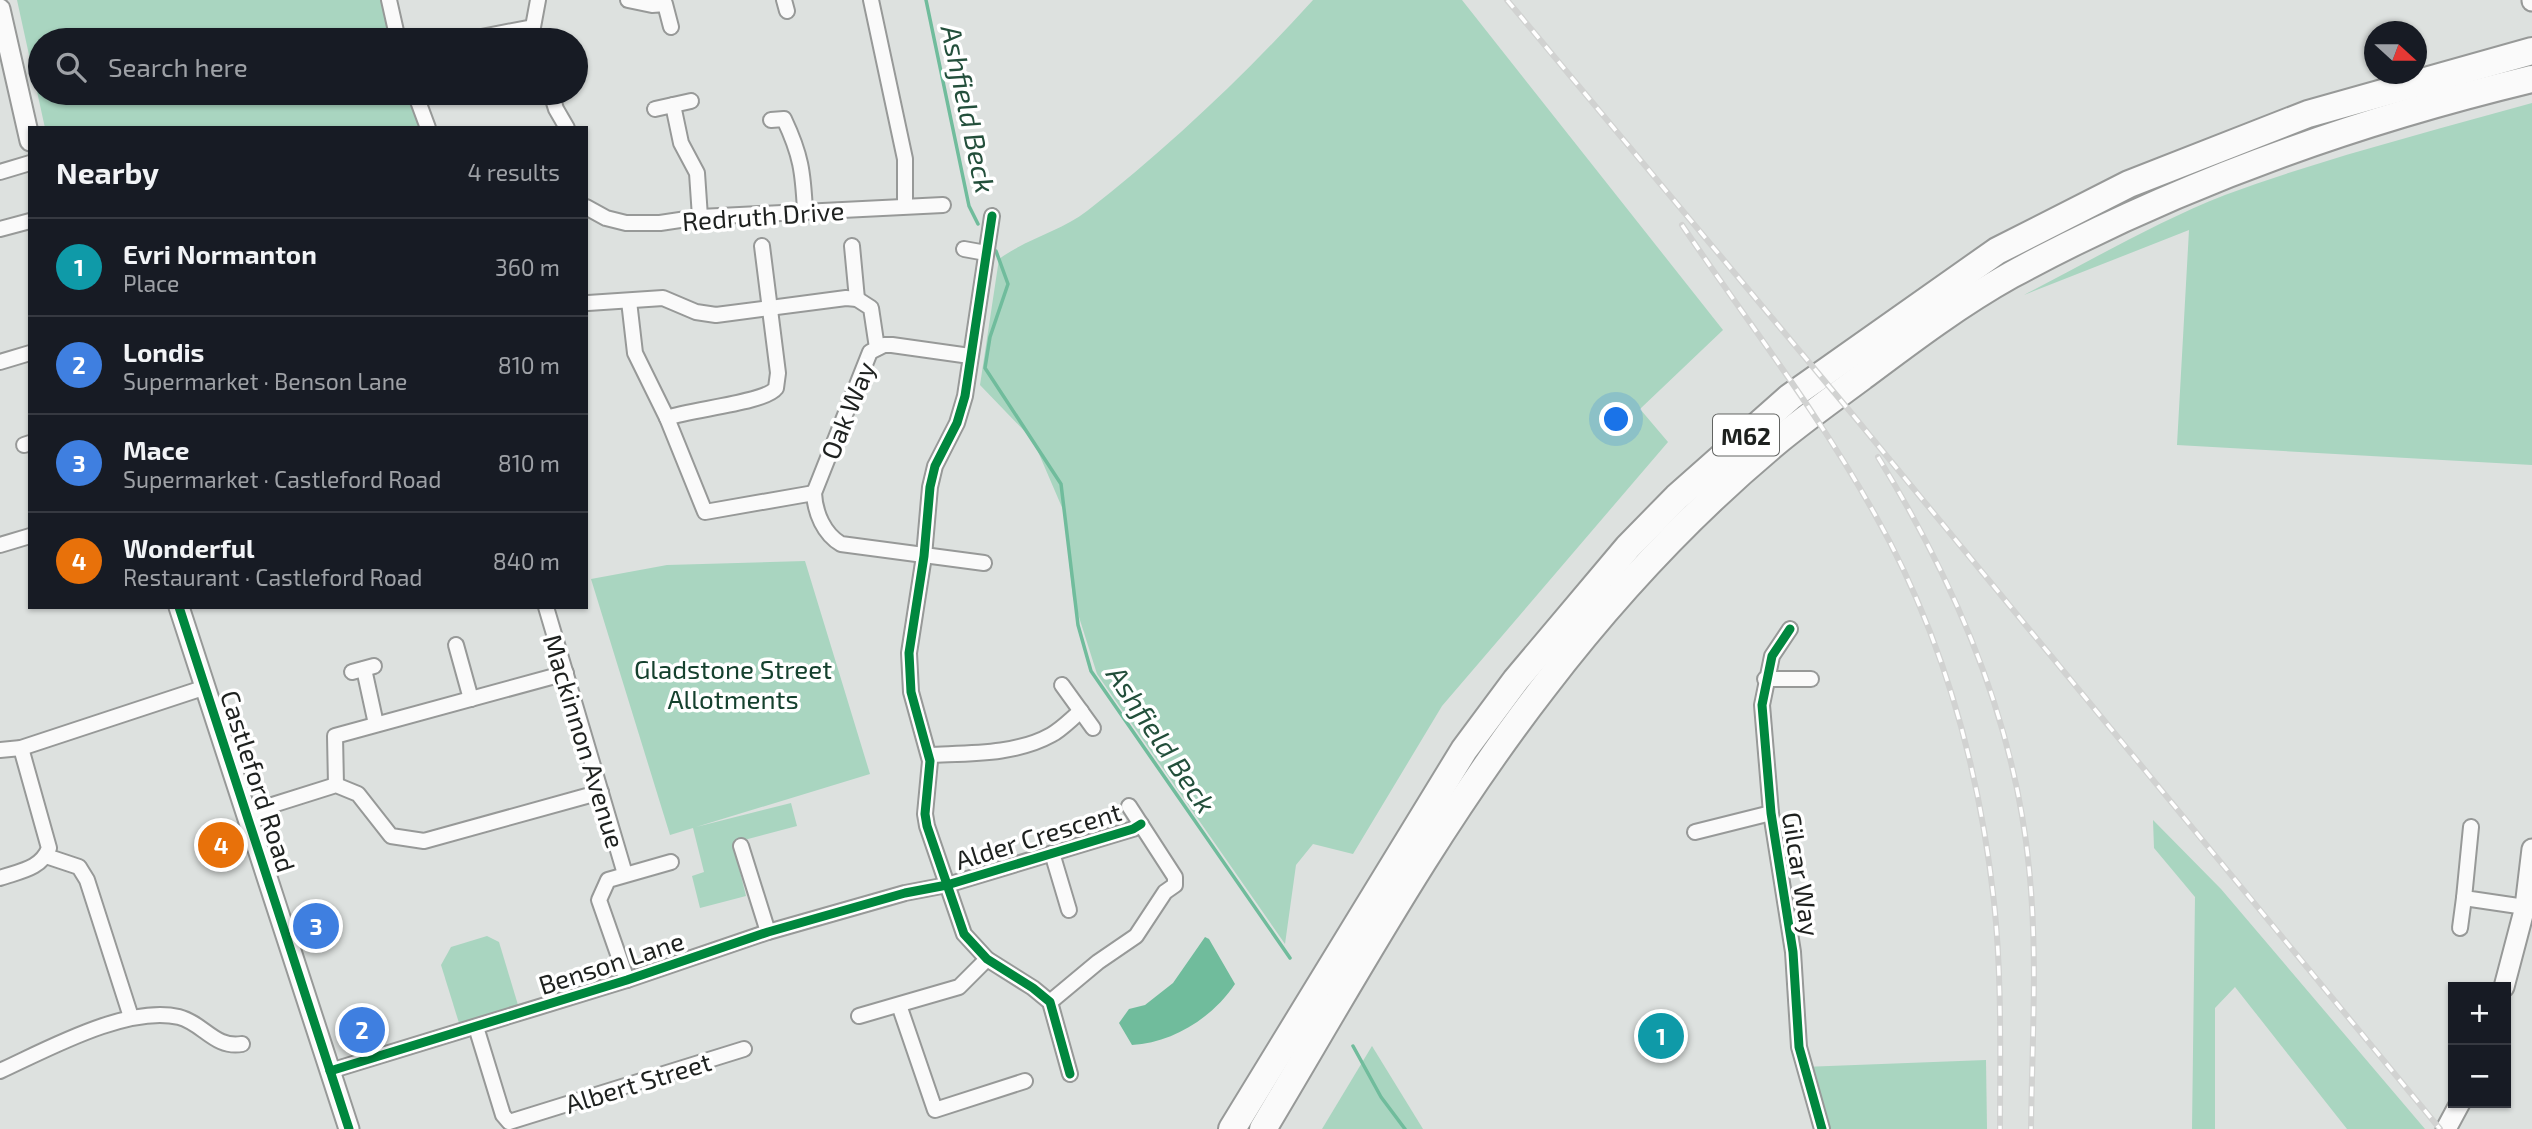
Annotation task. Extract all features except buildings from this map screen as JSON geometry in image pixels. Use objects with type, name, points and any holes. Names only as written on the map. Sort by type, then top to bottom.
[{"type":"highway","name":"M62","points":[[1233,1129],[1464,750],[1516,680],[1628,547],[1677,497],[1790,397],[1997,251],[2117,190],[2308,114],[2524,53]]},
{"type":"highway","name":"M62","points":[[1263,1129],[1450,821],[1538,695],[1652,562],[1720,493],[1780,439],[1917,335],[2007,278],[2078,241],[2230,171],[2329,138],[2527,80]]},
{"type":"street","points":[[388,0],[395,28]]},
{"type":"street","points":[[536,28],[538,0]]},
{"type":"street","points":[[628,0],[652,5],[665,4],[671,27]]},
{"type":"street","points":[[871,0],[905,159],[905,206]]},
{"type":"street","points":[[0,9],[28,132]]},
{"type":"street","points":[[655,109],[691,101]]},
{"type":"street","points":[[419,105],[427,126]]},
{"type":"street","points":[[555,105],[566,126]]},
{"type":"street","points":[[673,105],[681,144],[696,173],[700,217]]},
{"type":"street","points":[[771,120],[784,119],[797,147],[803,164],[805,211]]},
{"type":"street","points":[[0,172],[28,164]]},
{"type":"street","name":"Redruth Drive","points":[[588,208],[606,218],[626,223],[660,223],[700,217],[943,205]]},
{"type":"street","points":[[992,216],[961,409],[935,466],[930,486],[925,556],[909,671],[911,692],[929,755],[925,814],[964,934],[987,959],[1033,988],[1049,1002],[1070,1074]]},
{"type":"street","points":[[0,229],[28,222]]},
{"type":"street","points":[[667,418],[688,410],[761,399],[772,393],[778,383],[762,246]]},
{"type":"street","points":[[588,303],[663,299],[696,312],[716,315],[846,298],[858,299],[852,246]]},
{"type":"street","points":[[964,249],[986,253]]},
{"type":"street","name":"Oak Way","points":[[858,299],[871,309],[877,348],[864,363],[814,493],[819,517],[829,533],[842,544],[985,563]]},
{"type":"street","points":[[629,301],[635,353],[667,418],[705,512],[814,493]]},
{"type":"street","points":[[877,348],[892,345],[970,356]]},
{"type":"street","points":[[0,362],[28,354]]},
{"type":"street","points":[[0,545],[28,537]]},
{"type":"street","name":"Castleford Road","points":[[180,609],[349,1129]]},
{"type":"street","name":"Mackinnon Avenue","points":[[546,609],[625,874]]},
{"type":"street","name":"Gilcar Way","points":[[1790,629],[1772,656],[1765,679],[1762,705],[1771,813],[1793,952],[1799,1047],[1822,1129]]},
{"type":"street","points":[[456,644],[471,699]]},
{"type":"street","points":[[363,669],[376,724]]},
{"type":"street","points":[[336,785],[335,736],[566,673]]},
{"type":"street","points":[[1765,679],[1811,680]]},
{"type":"street","points":[[1062,685],[1093,728]]},
{"type":"street","points":[[0,751],[21,748],[206,687]]},
{"type":"street","points":[[929,755],[997,752],[1033,742],[1052,735],[1081,711]]},
{"type":"street","points":[[0,878],[34,866],[46,856],[48,837],[21,748]]},
{"type":"street","points":[[247,813],[336,785],[358,794],[391,836],[406,841],[424,841],[601,792]]},
{"type":"street","name":"Alder Crescent","points":[[1049,1002],[1098,962],[1136,936],[1165,892],[1175,886],[1175,877],[1129,806]]},
{"type":"street","points":[[1695,832],[1771,813]]},
{"type":"street","name":"Alder Crescent","points":[[905,893],[947,885],[1141,824]]},
{"type":"street","points":[[2460,928],[2471,827]]},
{"type":"street","points":[[741,846],[768,932]]},
{"type":"street","points":[[2505,982],[2525,907],[2532,849]]},
{"type":"street","name":"Alder Crescent","points":[[1052,853],[1069,910]]},
{"type":"street","points":[[46,856],[79,867],[88,880],[131,1017]]},
{"type":"street","name":"Mackinnon Avenue","points":[[627,980],[599,900],[608,880],[671,862]]},
{"type":"street","name":"Benson Lane","points":[[330,1071],[627,980],[768,932],[905,893]]},
{"type":"street","points":[[2464,898],[2525,907]]},
{"type":"street","points":[[859,1016],[959,987],[987,959]]},
{"type":"street","points":[[122,990],[138,986]]},
{"type":"street","points":[[899,1005],[935,1110],[1025,1081]]},
{"type":"street","points":[[0,1070],[131,1017],[179,1017],[199,1026],[221,1042],[242,1044]]},
{"type":"street","name":"Albert Street","points":[[476,1027],[503,1115],[509,1122],[744,1049]]},
{"type":"street","points":[[2446,1129],[2457,1108]]},
{"type":"green space","points":[[17,0],[383,0],[389,28],[28,28],[28,50]]},
{"type":"green space","points":[[1313,0],[1462,0],[1723,330],[1640,409],[1668,442],[1442,706],[1353,854],[1313,844],[1296,865],[1285,944],[1097,674],[1073,598],[1064,512],[1033,440],[980,385],[999,259],[1077,218],[1117,187],[1205,110]]},
{"type":"green space","points":[[2532,103],[2532,465],[2177,445],[2189,230],[2024,295],[2148,230],[2225,195],[2339,157]]},
{"type":"green space","points":[[40,105],[414,105],[422,126],[45,126]]},
{"type":"green space","name":"Gladstone Street Allotments","points":[[805,561],[870,774],[696,827],[791,803],[797,826],[733,843],[746,896],[700,908],[692,876],[704,872],[693,828],[670,835],[591,579],[667,565]]},
{"type":"green space","points":[[2153,820],[2221,889],[2425,1129],[2347,1129],[2235,987],[2215,1008],[2215,1129],[2192,1129],[2195,897],[2154,848]]},
{"type":"green space","points":[[487,936],[499,942],[518,1005],[459,1023],[441,965],[451,947]]},
{"type":"green space","points":[[1372,1046],[1423,1129],[1322,1129]]},
{"type":"green space","points":[[1986,1060],[1987,1129],[1822,1129],[1803,1067]]},
{"type":"shaded area","points":[[1205,937],[1209,939],[1235,984],[1215,1007],[1191,1026],[1162,1039],[1132,1045],[1119,1023],[1129,1009],[1145,1005],[1173,983]]},
{"type":"waterway","name":"Ashfield Beck","points":[[926,0],[969,206],[978,224]]},
{"type":"waterway","name":"Ashfield Beck","points":[[996,251],[1008,284],[990,337],[985,368],[1061,484],[1078,625],[1091,671],[1290,958]]},
{"type":"waterway","name":"Ashfield Beck","points":[[1353,1046],[1381,1097],[1405,1129]]},
{"type":"railway","points":[[1507,0],[1853,415],[2440,1129]]},
{"type":"railway","points":[[1682,225],[1805,402],[1851,474],[1897,557],[1937,651],[1967,750],[1994,902],[2000,1016],[2000,1129]]},
{"type":"railway","points":[[1878,457],[1932,553],[1956,603],[1977,654],[2010,759],[2022,813],[2032,900],[2034,998],[2031,1129]]},
{"type":"cycle path","points":[[992,216],[965,396],[957,423],[935,466],[930,487],[924,556],[909,653],[911,692],[930,761],[925,814],[927,826],[964,934],[987,959],[1050,1002],[1070,1074]]},
{"type":"cycle path","points":[[180,609],[349,1129]]},
{"type":"cycle path","points":[[1790,629],[1772,656],[1762,705],[1771,813],[1793,952],[1799,1047],[1822,1129]]},
{"type":"cycle path","points":[[330,1071],[627,980],[768,932],[905,893],[947,885],[1133,829],[1141,824]]},
{"type":"place","name":"Wonderful","points":[[221,845]]},
{"type":"place","name":"Mace","points":[[316,926]]},
{"type":"place","name":"Londis","points":[[362,1030]]},
{"type":"place","name":"Evri Normanton","points":[[1661,1036]]}]
